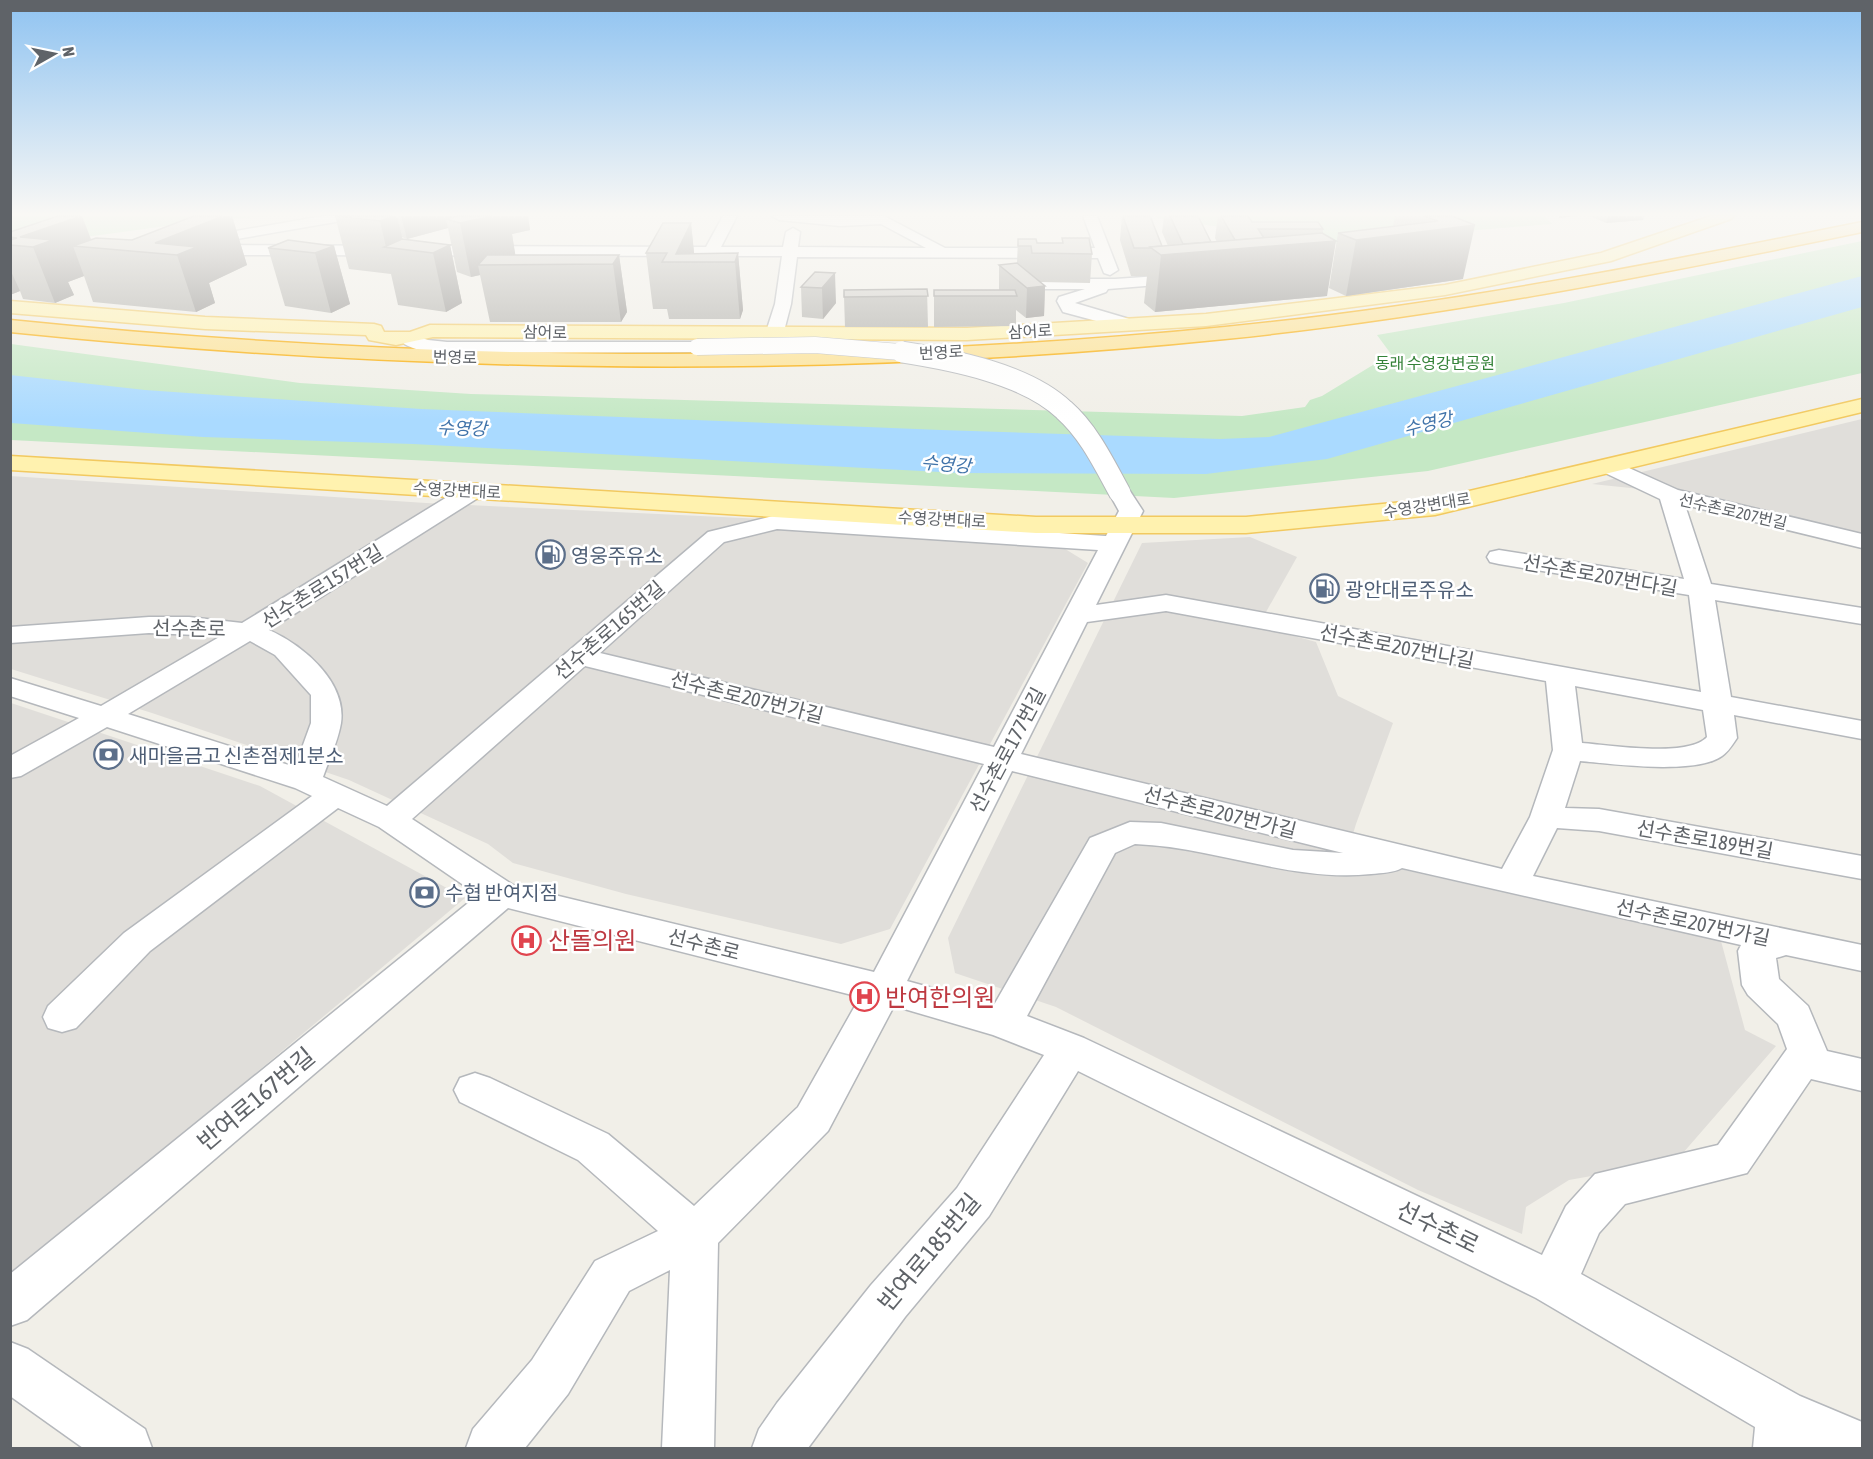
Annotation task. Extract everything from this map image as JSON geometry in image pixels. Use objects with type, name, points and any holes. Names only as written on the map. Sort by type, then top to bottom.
[{"type":"highway","name":"번영로","points":[[10,326],[263,349],[397,356],[665,359],[921,354],[1202,334],[1349,318],[1569,284]]},
{"type":"highway","name":"번영로","points":[[10,336],[216,356],[504,368],[823,365],[1021,357],[1298,334],[1403,320],[1620,284]]},
{"type":"main road","name":"삼어로","points":[[374,330],[376,336],[381,338],[407,338],[430,331],[774,335],[968,334],[1206,321],[1445,290],[1475,284]]},
{"type":"main road","points":[[10,308],[205,323],[374,330],[395,321],[415,319],[430,322],[434,328],[430,331]]},
{"type":"main road","name":"수영강변대로","points":[[10,463],[1036,525],[1280,505],[1423,487],[1863,386]]},
{"type":"main road","name":"수영강변대로","points":[[10,453],[1042,511],[1122,519],[1246,525],[1435,507],[1863,406]]},
{"type":"street","points":[[774,335],[783,304],[785,284]]},
{"type":"street","points":[[1115,284],[1065,301],[1069,308],[1130,325]]},
{"type":"street","points":[[407,338],[413,342],[436,346],[549,349],[841,346],[939,358],[987,370],[1053,401],[1079,424],[1089,439],[1122,519]]},
{"type":"street","name":"선수촌로207번길","points":[[1609,466],[1670,495],[1863,541]]},
{"type":"street","name":"선수촌로157번길","points":[[10,769],[107,716],[251,631],[473,491]]},
{"type":"street","name":"선수촌로207번다길","points":[[1670,495],[1701,592]]},
{"type":"street","name":"선수촌로177번길","points":[[882,988],[1077,615],[1122,519]]},
{"type":"street","name":"선수촌로165번길","points":[[391,820],[716,537],[777,522],[1122,519]]},
{"type":"street","name":"선수촌로207번다길","points":[[1499,557],[1701,592],[1863,616]]},
{"type":"street","points":[[1568,750],[1597,754],[1690,756],[1711,751],[1722,738],[1701,592]]},
{"type":"street","name":"선수촌로207번나길","points":[[1077,615],[1166,603],[1560,677],[1863,730]]},
{"type":"street","name":"선수촌로","points":[[10,635],[73,628],[213,625],[251,631],[278,644],[325,694],[327,723],[321,787]]},
{"type":"street","name":"선수촌로207번가길","points":[[579,656],[1512,883],[1863,958]]},
{"type":"street","points":[[1512,883],[1546,817],[1568,750],[1560,677]]},
{"type":"street","name":"선수촌로","points":[[10,686],[321,787],[391,820],[502,894],[882,988],[1004,1023],[1070,1049],[1553,1283],[1781,1431],[1863,1448]]},
{"type":"street","points":[[62,1017],[138,942],[321,787]]},
{"type":"street","name":"선수촌로189번길","points":[[1546,817],[1599,820],[1863,868]]},
{"type":"street","points":[[1004,1023],[1102,846],[1130,833],[1161,834],[1293,861],[1348,865],[1412,859]]},
{"type":"street","name":"반여로167번길","points":[[10,1304],[502,894]]},
{"type":"street","points":[[1553,1283],[1582,1220],[1611,1188],[1732,1160],[1808,1050],[1794,1016],[1761,985],[1756,951],[1785,942]]},
{"type":"street","points":[[492,1449],[550,1377],[612,1276],[695,1235],[813,1119],[851,1052],[882,988]]},
{"type":"street","name":"반여로185번길","points":[[778,1449],[795,1421],[888,1300],[973,1202],[1070,1049]]},
{"type":"street","points":[[1800,1061],[1863,1075]]},
{"type":"street","points":[[475,1090],[593,1147],[695,1235]]},
{"type":"street","points":[[688,1449],[695,1235]]},
{"type":"street","points":[[10,1366],[126,1449]]},
{"type":"shaded area","points":[[1862,419],[1862,545],[1650,490],[1592,484]]},
{"type":"shaded area","points":[[10,476],[426,503],[910,526],[1044,536],[1088,563],[890,929],[841,944],[626,894],[513,863],[488,844],[349,780],[152,713],[11,669]]},
{"type":"shaded area","points":[[1250,537],[1297,557],[1266,612],[1283,633],[1316,642],[1338,696],[1393,723],[1346,857],[1721,941],[1745,1030],[1776,1046],[1676,1161],[1569,1180],[1526,1207],[1522,1234],[1418,1190],[1056,1007],[955,973],[948,938],[1142,543]]},
{"type":"shaded area","points":[[11,703],[260,786],[465,898],[11,1278]]},
{"type":"green space","name":"동래 수영강변공원","points":[[1655,284],[1862,284],[1862,373],[1428,471],[1174,498],[11,440],[11,344],[300,383],[471,394],[1242,416],[1305,407],[1310,400],[1322,396],[1391,354],[1377,335],[1564,303]]},
{"type":"water","name":"수영강","points":[[1832,284],[1862,284],[1862,307],[1327,459],[1206,474],[959,473],[413,444],[203,437],[11,423],[10,375],[145,390],[421,409],[941,430],[1220,439],[1269,437]]},
{"type":"building","points":[[804,284],[825,284],[822,288],[801,287]]},
{"type":"building","points":[[1022,284],[1045,286],[1027,288]]},
{"type":"building","points":[[927,289],[928,296],[844,297],[844,290]]},
{"type":"building","points":[[934,290],[1015,290],[1017,296],[934,296]]},
{"type":"place","name":"영웅주유소","points":[[550,555]]},
{"type":"place","name":"광안대로주유소","points":[[1324,589]]},
{"type":"place","name":"새마을금고 신촌점제1분소","points":[[108,755]]},
{"type":"place","name":"수협 반여지점","points":[[424,892]]},
{"type":"place","name":"산돌의원","points":[[527,940]]},
{"type":"place","name":"반여한의원","points":[[864,997]]}]
